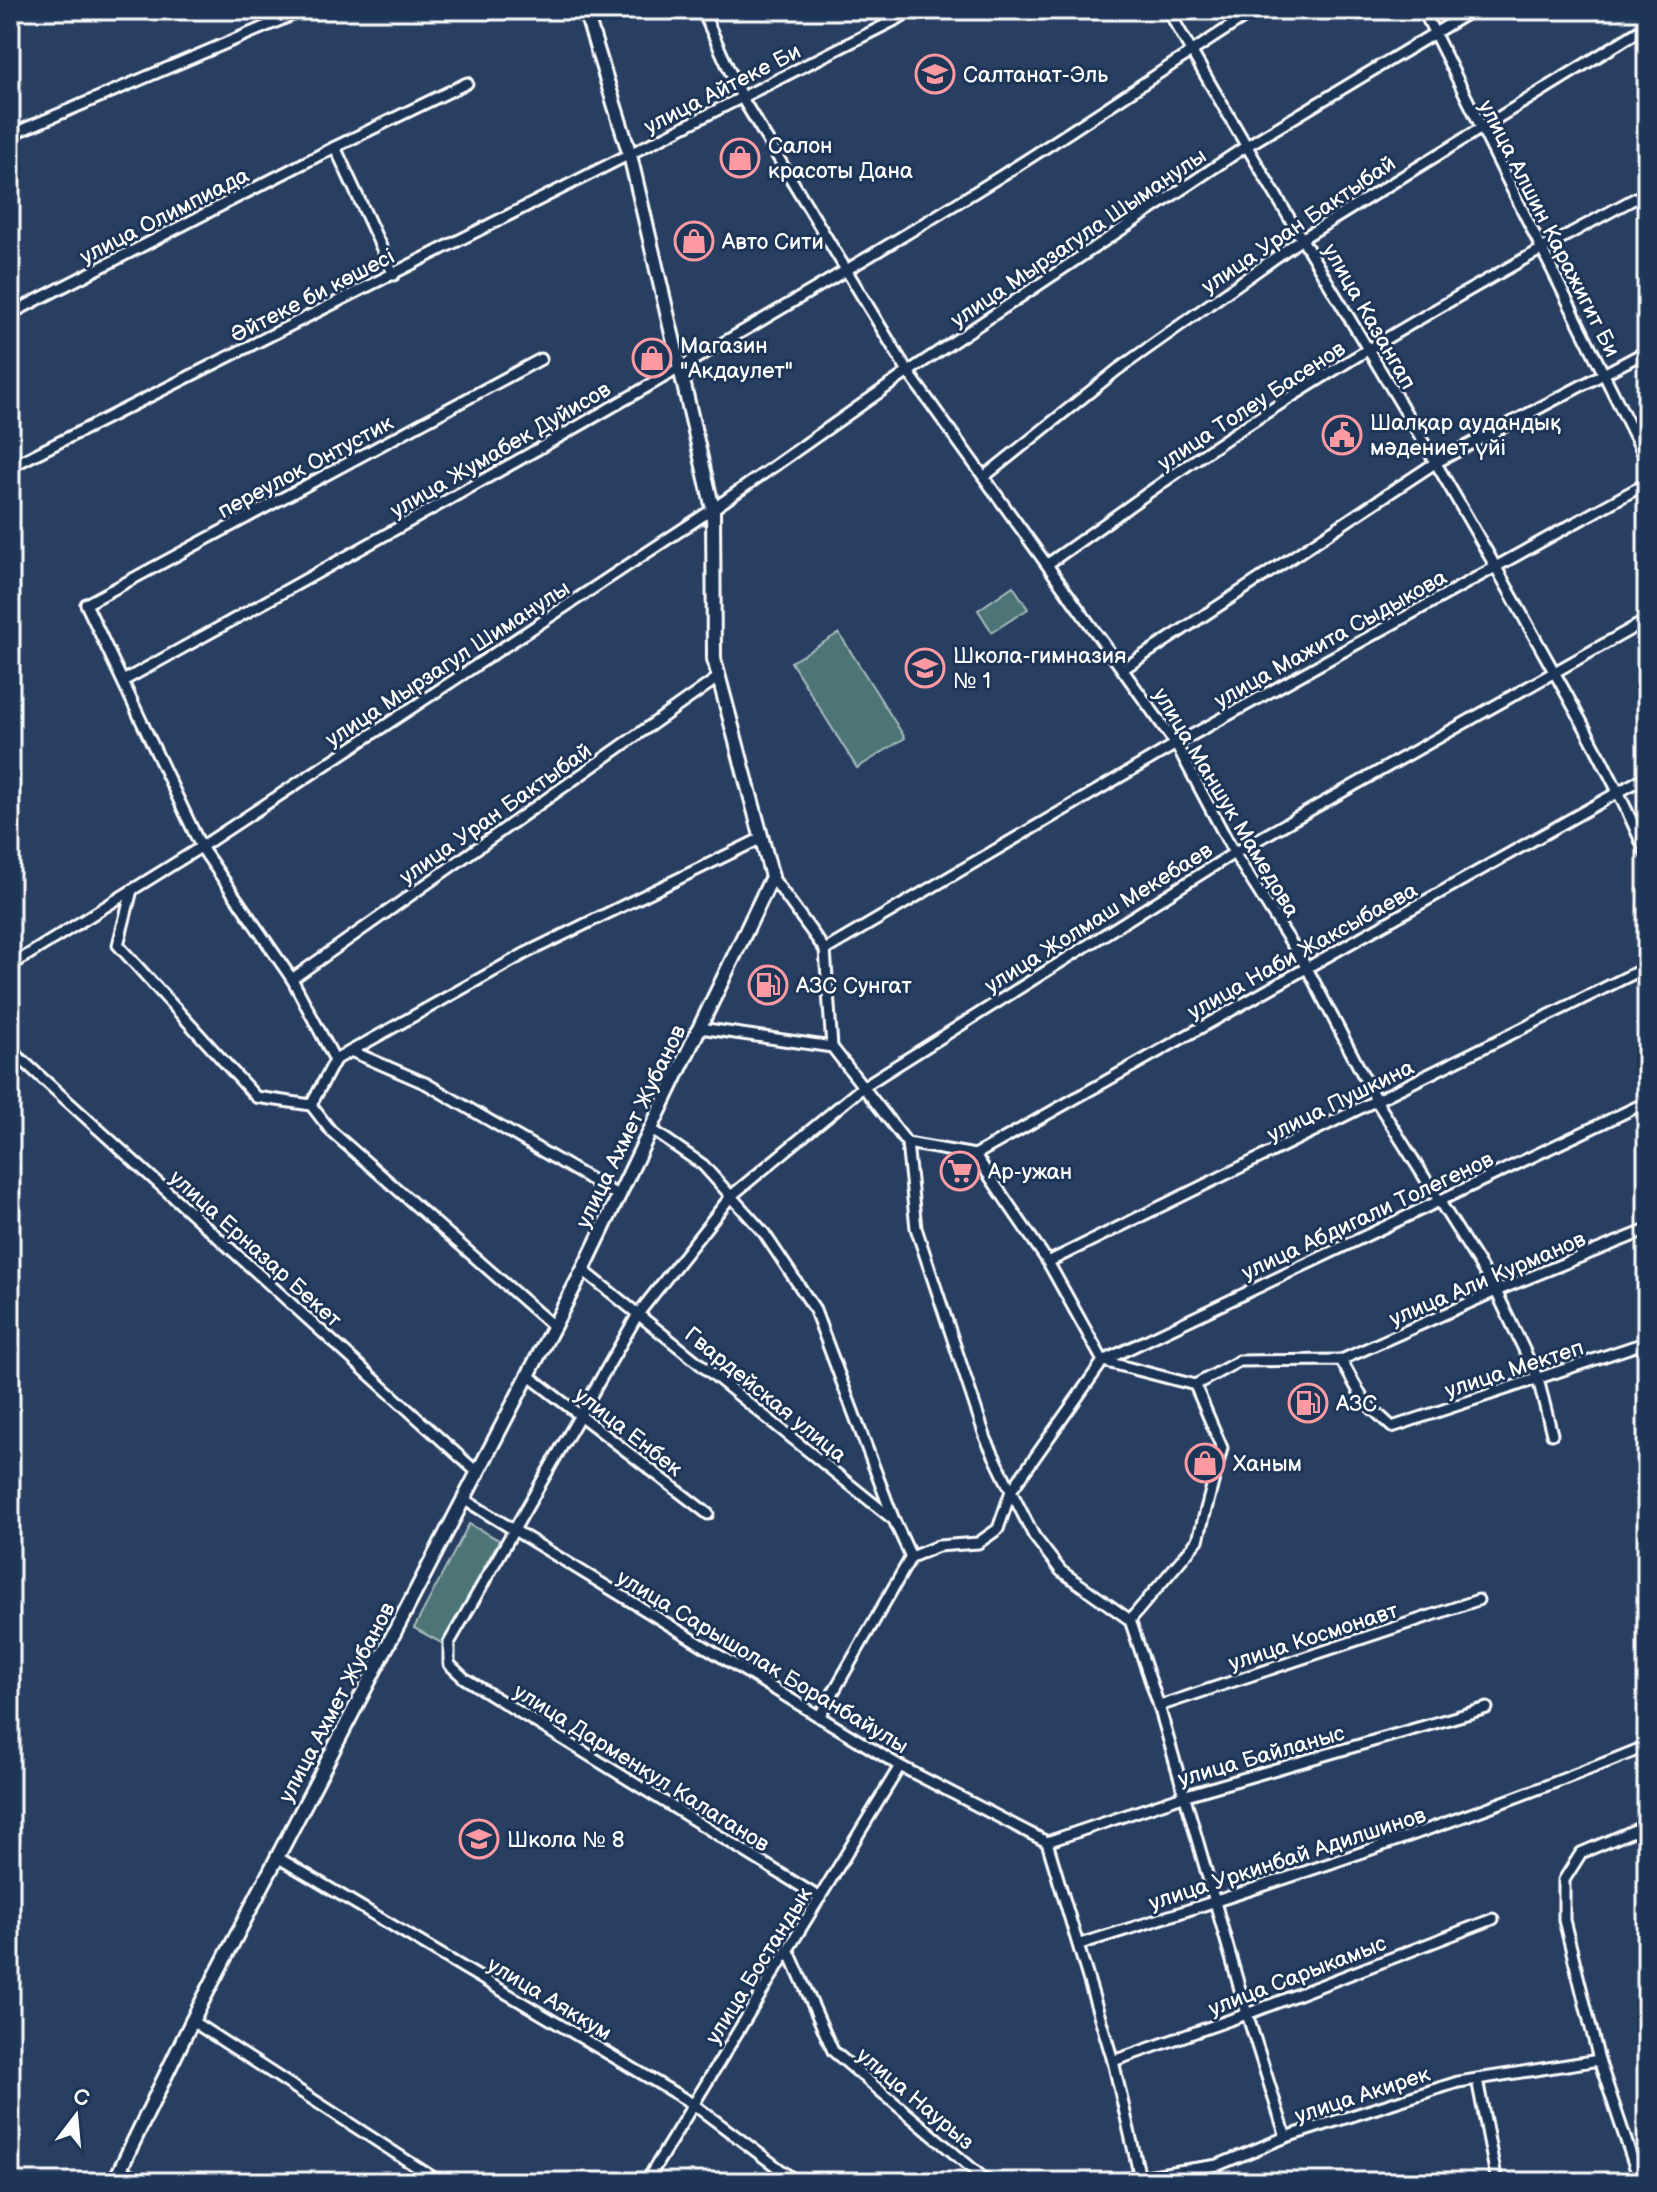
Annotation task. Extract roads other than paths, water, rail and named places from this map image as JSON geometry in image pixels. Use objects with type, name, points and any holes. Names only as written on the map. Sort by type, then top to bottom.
[{"type":"main road","points":[[585,10],[630,155],[713,509],[714,659],[772,877]]},
{"type":"main road","name":"улица Ахмет Жубанов","points":[[114,2182],[192,2021],[583,1270],[772,877]]},
{"type":"street","points":[[10,135],[304,10]]},
{"type":"street","name":"улица Маншук Мамедова","points":[[702,10],[742,98],[908,372],[1049,563],[1176,744],[1234,853],[1307,968],[1377,1102],[1496,1291],[1538,1379],[1552,1434]]},
{"type":"street","name":"улица Айтеке Би","points":[[630,155],[915,10]]},
{"type":"street","name":"улица Казангап","points":[[1168,10],[1245,147],[1303,238],[1496,566],[1620,792],[1647,856]]},
{"type":"street","name":"улица Жумабек Дуйисов","points":[[123,681],[845,270],[1003,175],[1256,10]]},
{"type":"street","name":"улица Алшин Каражигит Би","points":[[1423,10],[1479,129],[1647,461]]},
{"type":"street","name":"улица Мырзагула Шыманулы","points":[[713,509],[908,372],[1245,147],[1473,10]]},
{"type":"street","name":"улица Уран Бактыбай","points":[[985,476],[1117,370],[1303,238],[1647,26]]},
{"type":"street","name":"улица Олимпиада","points":[[10,314],[335,147],[467,83]]},
{"type":"street","points":[[335,147],[394,275]]},
{"type":"street","name":"Әйтеке би көшесі","points":[[10,467],[630,155]]},
{"type":"street","name":"улица Толеу Басенов","points":[[1049,563],[1237,432],[1369,350],[1540,249],[1647,192]]},
{"type":"street","points":[[1123,669],[1435,463],[1647,351]]},
{"type":"street","name":"переулок Онтустик","points":[[123,681],[86,604],[541,359]]},
{"type":"street","name":"улица Мажита Сыдыкова","points":[[825,950],[1176,744],[1647,483]]},
{"type":"street","name":"улица Мырзагул Шиманулы","points":[[201,847],[713,509]]},
{"type":"street","name":"улица Жолмаш Мекебаев","points":[[449,1664],[449,1643],[638,1314],[731,1196],[864,1086],[1234,853],[1647,620]]},
{"type":"street","name":"улица Уран Бактыбай","points":[[292,979],[719,677]]},
{"type":"street","points":[[123,681],[201,847],[292,979],[335,1060]]},
{"type":"street","name":"улица Наби Жаксыбаева","points":[[975,1155],[1647,776]]},
{"type":"street","points":[[311,1105],[335,1060],[526,953],[762,838]]},
{"type":"street","points":[[10,966],[201,847]]},
{"type":"street","points":[[772,877],[825,950],[832,1047],[907,1143],[916,1228],[986,1439],[1011,1491],[1034,1536],[1061,1571],[1130,1620],[1159,1706],[1214,1903],[1286,2137]]},
{"type":"street","points":[[132,890],[118,945],[256,1097],[311,1105],[331,1131],[554,1327]]},
{"type":"street","name":"улица Пушкина","points":[[1048,1262],[1647,967]]},
{"type":"street","points":[[700,1028],[832,1047]]},
{"type":"street","name":"улица Ерназар Бекет","points":[[10,1049],[479,1474]]},
{"type":"street","points":[[351,1051],[427,1084],[619,1196]]},
{"type":"street","name":"улица Абдигали Толегенов","points":[[1103,1361],[1647,1102]]},
{"type":"street","points":[[651,1129],[703,1165],[764,1233],[814,1308],[894,1520]]},
{"type":"street","points":[[907,1143],[975,1155],[1048,1262],[1103,1361],[1195,1385],[1239,1361],[1341,1360]]},
{"type":"street","name":"улица Али Курманов","points":[[1341,1360],[1496,1291],[1647,1230]]},
{"type":"street","name":"Гвардейская улица","points":[[583,1270],[894,1520],[911,1557]]},
{"type":"street","name":"улица Мектеп","points":[[1341,1360],[1364,1401],[1392,1427],[1647,1342]]},
{"type":"street","points":[[819,1717],[911,1557],[938,1546],[978,1543],[998,1529],[1011,1491],[1103,1361]]},
{"type":"street","name":"улица Енбек","points":[[529,1376],[708,1514]]},
{"type":"street","points":[[1130,1620],[1198,1540],[1222,1448],[1195,1385]]},
{"type":"street","name":"улица Сарышолак Боранбайулы","points":[[465,1500],[900,1766],[1047,1842]]},
{"type":"street","name":"улица Космонавт","points":[[1159,1706],[1478,1600]]},
{"type":"street","name":"улица Дарменкул Калаганов","points":[[449,1664],[464,1678],[820,1898]]},
{"type":"street","name":"улица Байланыс","points":[[1047,1842],[1183,1796],[1487,1708]]},
{"type":"street","name":"улица Уркинбай Адилшинов","points":[[1080,1944],[1214,1903],[1505,1804],[1647,1746]]},
{"type":"street","name":"улица Бостандык","points":[[646,2182],[900,1766]]},
{"type":"street","points":[[1640,2182],[1599,2060],[1564,1920],[1564,1880],[1581,1853],[1647,1825]]},
{"type":"street","points":[[1047,1842],[1113,2061],[1141,2179],[1106,2182]]},
{"type":"street","name":"улица Аяккум","points":[[277,1857],[693,2104],[797,2182]]},
{"type":"street","name":"улица Сарыкамыс","points":[[1113,2061],[1247,2014],[1493,1919]]},
{"type":"street","name":"улица Наурыз","points":[[788,1949],[833,2051],[988,2182]]},
{"type":"street","points":[[192,2021],[440,2182]]},
{"type":"street","name":"улица Акирек","points":[[1141,2179],[1218,2165],[1286,2137],[1477,2079],[1599,2060]]},
{"type":"street","points":[[1477,2079],[1497,2182]]},
{"type":"street","points":[[120,2169],[141,2182]]},
{"type":"place","name":"Салтанат-Эль","points":[[935,74]]},
{"type":"place","name":"Салон красоты Дана","points":[[740,158]]},
{"type":"place","name":"Авто Сити","points":[[694,241]]},
{"type":"place","name":"Магазин \"Акдаулет\"","points":[[652,358]]},
{"type":"place","name":"Шалқар аудандық мәдениет үйі","points":[[1342,435]]},
{"type":"place","name":"Школа-гимназия № 1","points":[[925,668]]},
{"type":"place","name":"АЗС Сунгат","points":[[768,985]]},
{"type":"place","name":"Ар-ужан","points":[[960,1171]]},
{"type":"place","name":"АЗС","points":[[1308,1403]]},
{"type":"place","name":"Ханым","points":[[1205,1463]]},
{"type":"place","name":"Школа № 8","points":[[479,1839]]}]
